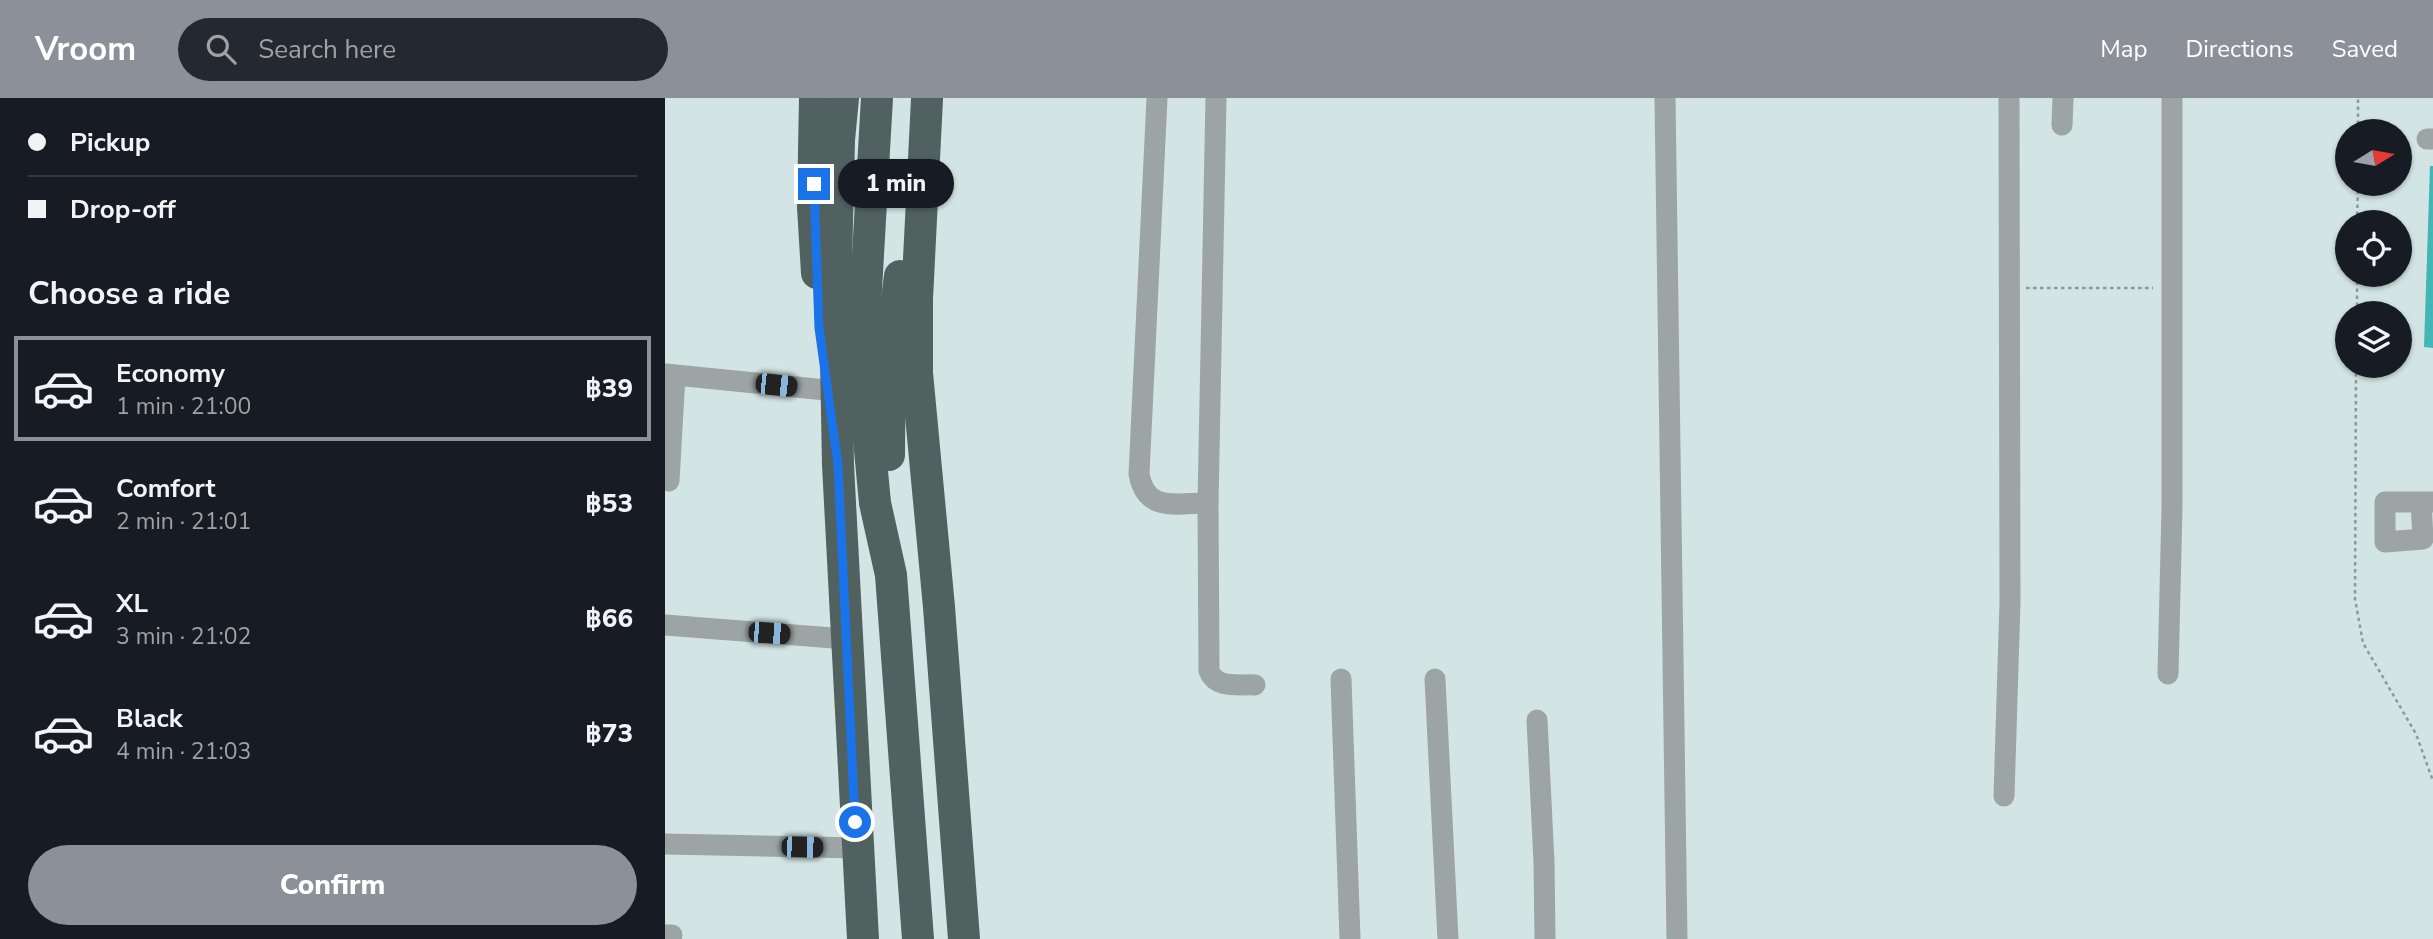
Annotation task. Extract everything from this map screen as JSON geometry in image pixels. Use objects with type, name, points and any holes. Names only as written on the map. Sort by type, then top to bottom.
[{"type":"highway","points":[[815,98],[813,206],[819,328],[838,465]]},
{"type":"highway","points":[[843,98],[839,140],[835,307],[838,465],[856,848],[863,939]]},
{"type":"highway","points":[[877,98],[865,307],[869,440],[875,503],[891,575]]},
{"type":"highway","points":[[918,939],[891,575],[889,428],[895,312],[927,99]]},
{"type":"highway","points":[[927,99],[916,299],[917,373],[939,607],[964,939]]},
{"type":"street","points":[[1157,98],[1139,474],[1142,489],[1150,499],[1161,502],[1208,503]]},
{"type":"street","points":[[1216,98],[1208,503],[1209,671],[1213,680],[1220,684],[1255,685]]},
{"type":"street","points":[[1665,98],[1677,939]]},
{"type":"street","points":[[2004,796],[2010,601],[2009,98]]},
{"type":"street","points":[[2063,98],[2063,125]]},
{"type":"street","points":[[2168,674],[2173,288],[2172,98]]},
{"type":"street","points":[[669,481],[670,375],[826,390]]},
{"type":"street","points":[[665,625],[846,639]]},
{"type":"street","points":[[1435,678],[1448,939]]},
{"type":"street","points":[[1341,679],[1350,939]]},
{"type":"street","points":[[1537,720],[1545,939]]},
{"type":"street","points":[[665,844],[856,848]]},
{"type":"path","points":[[2358,98],[2358,119]]},
{"type":"path","points":[[2009,288],[2173,288]]},
{"type":"path","points":[[2356,378],[2355,599],[2359,629],[2368,652],[2416,734],[2433,781]]},
{"type":"water","points":[[2430,166],[2433,166],[2433,348],[2424,347]]},
{"type":"route","points":[[814,184],[819,328],[838,465],[855,822]]}]
